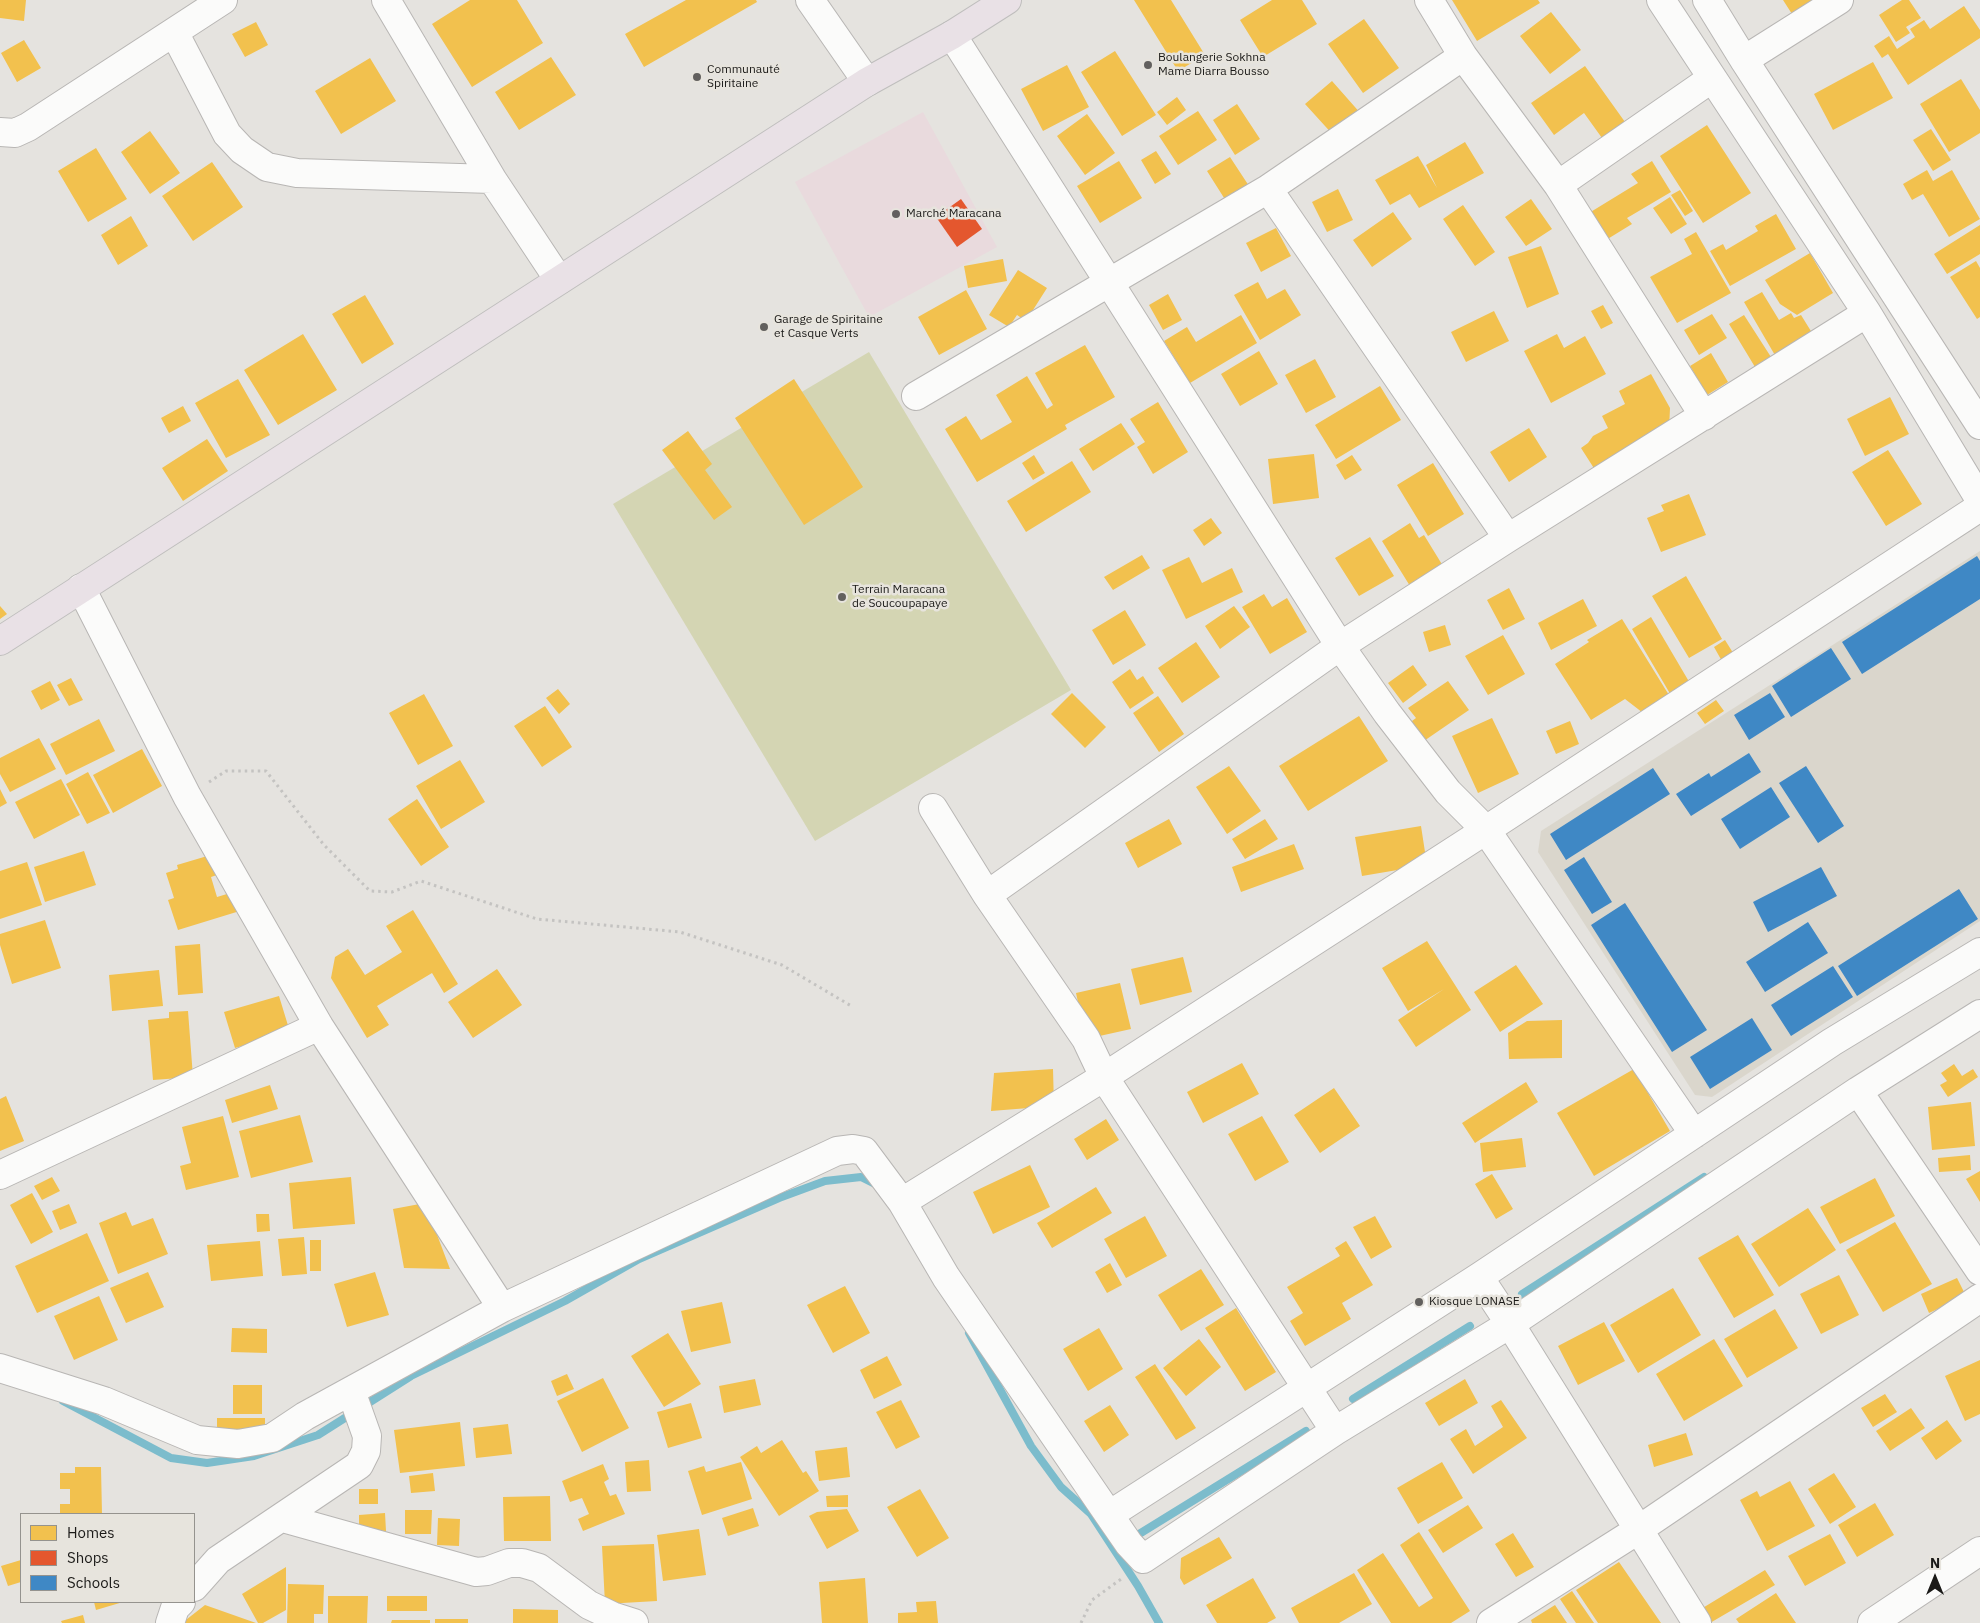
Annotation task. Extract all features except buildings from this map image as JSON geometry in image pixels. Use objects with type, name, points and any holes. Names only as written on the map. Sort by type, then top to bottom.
[{"type":"main road","points":[[0,641],[867,82],[952,35],[1007,0]]},
{"type":"street","points":[[0,132],[15,133],[28,127],[223,0]]},
{"type":"street","points":[[386,0],[492,179],[559,280]]},
{"type":"street","points":[[810,0],[867,82]]},
{"type":"street","points":[[1429,0],[1463,56],[1558,185],[1704,416]]},
{"type":"street","points":[[1661,0],[1867,313],[1980,500]]},
{"type":"street","points":[[1707,0],[1980,426],[1949,450]]},
{"type":"street","points":[[1744,60],[1839,0]]},
{"type":"street","points":[[174,32],[227,134],[242,150],[267,167],[296,173],[492,179]]},
{"type":"street","points":[[952,35],[1340,646],[1387,713],[1448,792],[1486,830],[1694,1134]]},
{"type":"street","points":[[916,396],[1268,189],[1463,56]]},
{"type":"street","points":[[1558,185],[1712,79]]},
{"type":"street","points":[[1268,189],[1508,538]]},
{"type":"street","points":[[987,895],[1340,646],[1508,538],[1867,313]]},
{"type":"street","points":[[902,1202],[1104,1077],[1980,507]]},
{"type":"street","points":[[81,588],[187,796],[319,1026],[502,1308]]},
{"type":"street","points":[[933,808],[987,895],[1086,1039],[1104,1077],[1335,1431]]},
{"type":"street","points":[[1109,1515],[1479,1277],[1832,1042],[1980,952]]},
{"type":"street","points":[[0,1368],[104,1401],[197,1440],[238,1444],[272,1438],[305,1416],[502,1308],[837,1151],[853,1149],[864,1151],[902,1202],[946,1277],[1109,1515],[1143,1559],[1335,1431],[1510,1324],[1858,1092],[1980,1014]]},
{"type":"street","points":[[0,1175],[319,1026]]},
{"type":"street","points":[[1858,1092],[1980,1271]]},
{"type":"street","points":[[1479,1277],[1697,1623]]},
{"type":"street","points":[[1491,1623],[1638,1530],[1980,1298]]},
{"type":"street","points":[[195,1587],[218,1560],[359,1465],[366,1451],[368,1436],[351,1391]]},
{"type":"street","points":[[283,1518],[476,1572],[487,1571],[509,1563],[522,1563],[539,1568],[589,1604],[612,1616],[634,1623]]},
{"type":"street","points":[[1872,1623],[1980,1551]]},
{"type":"street","points":[[170,1623],[175,1608],[180,1603]]},
{"type":"path","points":[[187,796],[226,771],[266,771],[324,845],[370,891],[392,892],[421,881],[537,919],[680,932],[782,965],[853,1007]]},
{"type":"path","points":[[1081,1623],[1092,1600],[1113,1584]]},
{"type":"shaded area","name":"Marché Maracana","points":[[923,112],[997,247],[869,317],[795,182]]},
{"type":"shaded area","points":[[1980,551],[1980,921],[1712,1097],[1695,1095],[1538,852],[1541,831]]},
{"type":"green space","name":"Terrain Maracana de Soucoupapaye","points":[[869,352],[1071,690],[815,841],[613,504]]},
{"type":"waterway","points":[[63,1401],[171,1458],[207,1463],[254,1456],[318,1435],[411,1376],[565,1301],[639,1259],[779,1198],[825,1181],[861,1177],[877,1185]]},
{"type":"waterway","points":[[1522,1294],[1704,1177]]},
{"type":"waterway","points":[[1353,1399],[1470,1326]]},
{"type":"waterway","points":[[969,1333],[1031,1446],[1061,1487],[1091,1514],[1138,1586],[1159,1623]]},
{"type":"waterway","points":[[1131,1539],[1306,1431]]},
{"type":"place","name":"Boulangerie Sokhna Mame Diarra Bousso","points":[[1148,65]]},
{"type":"place","name":"Communauté Spiritaine","points":[[697,77]]},
{"type":"place","name":"Marché Maracana","points":[[896,214]]},
{"type":"place","name":"Garage de Spiritaine et Casque Verts","points":[[764,327]]},
{"type":"place","name":"Terrain Maracana de Soucoupapaye","points":[[842,597]]},
{"type":"place","name":"Kiosque LONASE","points":[[1419,1302]]}]
